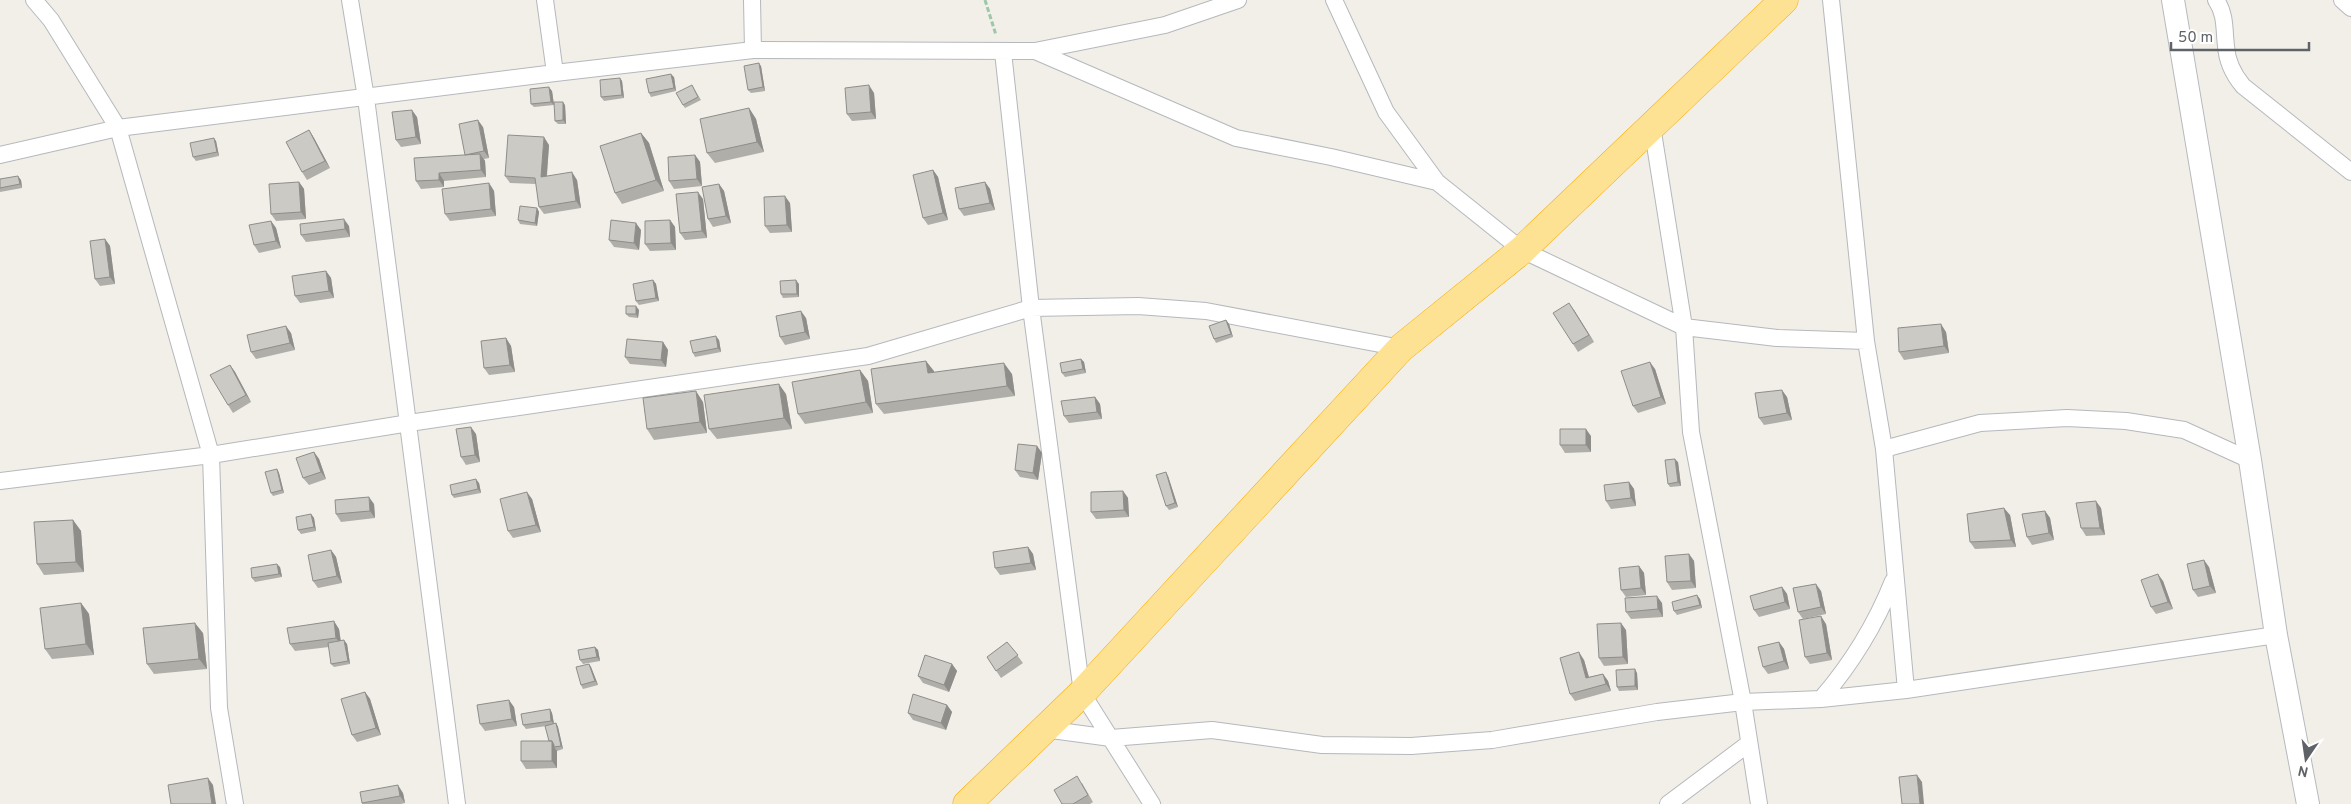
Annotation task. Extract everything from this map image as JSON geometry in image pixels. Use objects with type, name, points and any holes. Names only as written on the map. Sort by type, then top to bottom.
[{"type":"highway","points":[[966,804],[1082,694],[1401,348],[1522,250],[1784,0]]},
{"type":"main road","points":[[2173,0],[2250,460],[2276,636],[2308,804]]},
{"type":"street","points":[[34,0],[50,20],[118,128],[211,455],[219,708],[235,804]]},
{"type":"street","points":[[350,0],[366,98],[457,804]]},
{"type":"street","points":[[545,0],[555,73]]},
{"type":"street","points":[[752,0],[753,50]]},
{"type":"street","points":[[0,155],[118,128],[753,50],[1035,51],[1166,25],[1238,0]]},
{"type":"street","points":[[1334,0],[1386,112],[1437,182],[1522,250],[1684,327],[1776,338],[1866,340]]},
{"type":"street","points":[[1831,0],[1866,340],[1884,449],[1894,579],[1906,690]]},
{"type":"street","points":[[2216,0],[2220,5],[2226,28],[2229,62],[2234,74],[2243,86],[2351,172]]},
{"type":"street","points":[[2342,0],[2351,8]]},
{"type":"street","points":[[1035,51],[1236,138],[1331,157],[1437,182]]},
{"type":"street","points":[[1003,52],[1031,308],[1082,694],[1152,804]]},
{"type":"street","points":[[1652,126],[1684,327],[1691,432],[1743,702],[1758,804]]},
{"type":"street","points":[[0,481],[211,455],[409,422],[868,356],[1031,308],[1138,306],[1206,311],[1401,348]]},
{"type":"street","points":[[1884,449],[1980,423],[2067,418],[2126,420],[2184,430],[2250,460]]},
{"type":"street","points":[[1821,699],[1844,672],[1864,643],[1894,579]]},
{"type":"street","points":[[1044,730],[1111,738],[1212,730],[1322,745],[1412,746],[1492,740],[1657,712],[1743,702],[1821,699],[1906,690],[2276,636]]},
{"type":"street","points":[[1668,804],[1748,744]]},
{"type":"path","points":[[984,0],[1003,52]]},
{"type":"building","points":[[759,63],[763,87],[748,90],[744,66]]},
{"type":"building","points":[[671,74],[674,88],[649,93],[646,79]]},
{"type":"building","points":[[620,78],[622,95],[601,97],[600,80]]},
{"type":"building","points":[[692,85],[698,97],[683,105],[676,93]]},
{"type":"building","points":[[869,85],[871,112],[847,114],[845,88]]},
{"type":"building","points":[[549,87],[551,102],[531,104],[530,89]]},
{"type":"building","points":[[554,102],[563,102],[563,120],[555,121]]},
{"type":"building","points":[[749,108],[757,142],[707,153],[700,119]]},
{"type":"building","points":[[412,110],[416,137],[396,140],[392,112]]},
{"type":"building","points":[[478,120],[484,151],[465,155],[459,124]]},
{"type":"building","points":[[309,130],[325,161],[302,172],[286,142]]},
{"type":"building","points":[[641,133],[656,180],[615,193],[600,146]]},
{"type":"building","points":[[508,135],[544,137],[541,177],[572,172],[576,201],[539,207],[535,178],[505,176]]},
{"type":"building","points":[[214,138],[217,152],[193,157],[190,143]]},
{"type":"building","points":[[480,154],[481,170],[439,173],[439,180],[416,181],[414,158]]},
{"type":"building","points":[[695,155],[697,179],[669,181],[668,157]]},
{"type":"building","points":[[933,170],[943,213],[923,218],[913,175]]},
{"type":"building","points":[[18,176],[20,184],[0,188],[0,179]]},
{"type":"building","points":[[299,182],[301,212],[271,214],[269,184]]},
{"type":"building","points":[[985,182],[990,203],[959,209],[955,188]]},
{"type":"building","points":[[489,183],[491,209],[445,214],[442,189]]},
{"type":"building","points":[[719,184],[726,216],[708,219],[702,187]]},
{"type":"building","points":[[698,192],[702,231],[680,233],[676,194]]},
{"type":"building","points":[[785,196],[787,225],[765,226],[764,197]]},
{"type":"building","points":[[520,206],[537,208],[535,223],[518,220]]},
{"type":"building","points":[[344,219],[345,229],[301,235],[300,224]]},
{"type":"building","points":[[611,220],[636,223],[634,243],[609,240]]},
{"type":"building","points":[[670,220],[671,243],[645,244],[645,221]]},
{"type":"building","points":[[271,221],[276,241],[254,245],[249,225]]},
{"type":"building","points":[[105,239],[110,277],[95,279],[90,241]]},
{"type":"building","points":[[326,271],[329,291],[295,296],[292,276]]},
{"type":"building","points":[[653,280],[656,298],[636,301],[633,284]]},
{"type":"building","points":[[796,280],[797,294],[781,294],[780,281]]},
{"type":"building","points":[[1569,303],[1589,335],[1573,344],[1553,313]]},
{"type":"building","points":[[626,306],[636,306],[636,314],[626,314]]},
{"type":"building","points":[[801,311],[805,332],[780,337],[776,316]]},
{"type":"building","points":[[1226,320],[1231,334],[1214,339],[1209,326]]},
{"type":"building","points":[[1941,324],[1944,346],[1899,352],[1898,328]]},
{"type":"building","points":[[286,326],[290,343],[251,352],[247,335]]},
{"type":"building","points":[[716,336],[718,348],[693,353],[690,341]]},
{"type":"building","points":[[506,338],[510,365],[484,368],[481,341]]},
{"type":"building","points":[[627,339],[663,342],[661,360],[625,357]]},
{"type":"building","points":[[1081,359],[1083,369],[1062,373],[1060,363]]},
{"type":"building","points":[[926,361],[928,373],[1004,363],[1007,386],[876,404],[871,369]]},
{"type":"building","points":[[1650,362],[1661,397],[1633,406],[1621,371]]},
{"type":"building","points":[[230,365],[246,395],[228,405],[210,375]]},
{"type":"building","points":[[860,370],[866,402],[798,414],[792,382]]},
{"type":"building","points":[[779,384],[784,418],[709,429],[704,395]]},
{"type":"building","points":[[1782,390],[1787,413],[1759,418],[1755,393]]},
{"type":"building","points":[[696,391],[700,422],[647,429],[643,398]]},
{"type":"building","points":[[1095,397],[1097,412],[1064,416],[1061,401]]},
{"type":"building","points":[[471,427],[475,455],[461,457],[456,429]]},
{"type":"building","points":[[1560,429],[1586,429],[1586,445],[1560,445]]},
{"type":"building","points":[[1018,444],[1037,446],[1033,473],[1015,470]]},
{"type":"building","points":[[314,452],[321,472],[303,478],[296,458]]},
{"type":"building","points":[[1675,459],[1678,482],[1668,484],[1665,460]]},
{"type":"building","points":[[277,469],[282,490],[271,493],[265,472]]},
{"type":"building","points":[[1166,472],[1175,503],[1166,506],[1156,475]]},
{"type":"building","points":[[476,479],[478,489],[452,495],[450,485]]},
{"type":"building","points":[[1629,482],[1631,498],[1606,501],[1604,485]]},
{"type":"building","points":[[1123,491],[1124,510],[1091,512],[1091,492]]},
{"type":"building","points":[[527,492],[536,525],[508,531],[500,499]]},
{"type":"building","points":[[369,497],[370,511],[336,514],[335,500]]},
{"type":"building","points":[[2096,501],[2100,528],[2081,528],[2076,503]]},
{"type":"building","points":[[2004,508],[2011,540],[1970,542],[1967,514]]},
{"type":"building","points":[[2045,511],[2049,533],[2027,537],[2022,514]]},
{"type":"building","points":[[311,514],[314,527],[298,530],[296,517]]},
{"type":"building","points":[[73,520],[76,562],[37,564],[34,522]]},
{"type":"building","points":[[1028,547],[1031,563],[995,568],[993,552]]},
{"type":"building","points":[[331,550],[337,576],[313,581],[308,555]]},
{"type":"building","points":[[1689,554],[1691,581],[1667,582],[1665,556]]},
{"type":"building","points":[[2204,560],[2210,586],[2193,590],[2187,564]]},
{"type":"building","points":[[277,564],[279,574],[252,578],[251,568]]},
{"type":"building","points":[[1639,566],[1641,588],[1621,590],[1619,568]]},
{"type":"building","points":[[2158,574],[2168,602],[2151,607],[2141,580]]},
{"type":"building","points":[[1816,584],[1821,607],[1798,612],[1793,588]]},
{"type":"building","points":[[1782,587],[1785,602],[1754,610],[1750,596]]},
{"type":"building","points":[[1697,595],[1700,605],[1674,611],[1672,602]]},
{"type":"building","points":[[1657,596],[1658,609],[1626,612],[1625,598]]},
{"type":"building","points":[[81,603],[86,644],[45,649],[40,608]]},
{"type":"building","points":[[1821,616],[1827,653],[1805,657],[1799,620]]},
{"type":"building","points":[[334,621],[336,638],[290,644],[287,628]]},
{"type":"building","points":[[195,623],[199,659],[147,664],[143,628]]},
{"type":"building","points":[[1621,623],[1623,657],[1599,658],[1597,624]]},
{"type":"building","points":[[344,640],[348,661],[331,664],[328,643]]},
{"type":"building","points":[[1007,642],[1018,655],[996,671],[987,657]]},
{"type":"building","points":[[1779,642],[1784,661],[1763,667],[1758,647]]},
{"type":"building","points":[[595,647],[597,657],[580,660],[578,650]]},
{"type":"building","points":[[1579,652],[1586,678],[1603,674],[1606,684],[1570,694],[1560,658]]},
{"type":"building","points":[[925,655],[952,664],[944,685],[918,676]]},
{"type":"building","points":[[589,664],[595,681],[581,685],[576,667]]},
{"type":"building","points":[[1635,669],[1635,686],[1617,687],[1616,670]]},
{"type":"building","points":[[365,692],[376,728],[352,735],[341,699]]},
{"type":"building","points":[[913,694],[947,705],[941,723],[908,713]]},
{"type":"building","points":[[509,700],[512,719],[480,724],[477,705]]},
{"type":"building","points":[[550,709],[551,721],[523,725],[521,714]]},
{"type":"building","points":[[556,723],[561,746],[554,747],[552,741],[549,741],[545,726]]},
{"type":"building","points":[[521,741],[552,741],[552,761],[521,761]]},
{"type":"building","points":[[1917,775],[1920,804],[1902,804],[1899,777]]},
{"type":"building","points":[[1077,776],[1088,795],[1073,804],[1062,804],[1054,790]]},
{"type":"building","points":[[208,778],[212,804],[171,804],[168,785]]},
{"type":"building","points":[[398,785],[400,796],[362,803],[360,792]]}]
